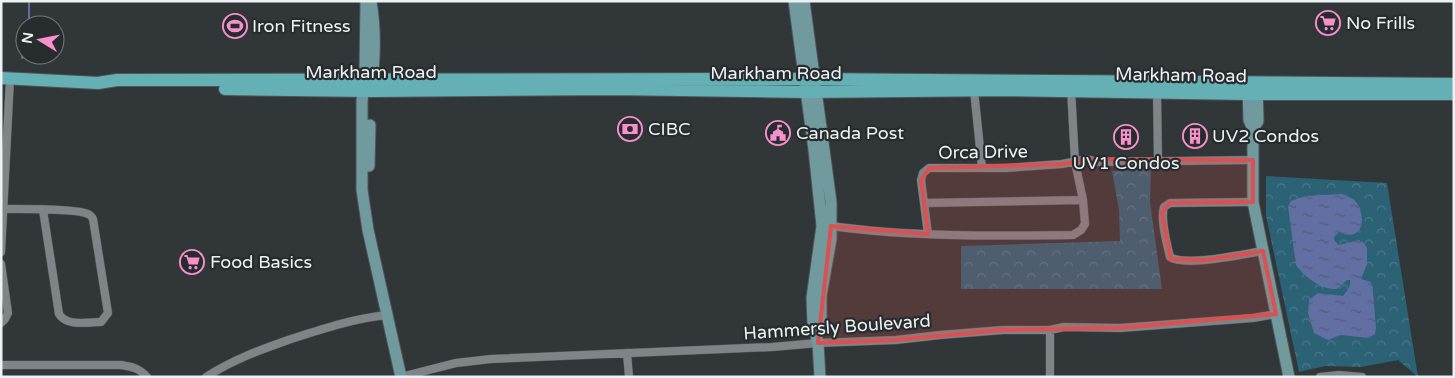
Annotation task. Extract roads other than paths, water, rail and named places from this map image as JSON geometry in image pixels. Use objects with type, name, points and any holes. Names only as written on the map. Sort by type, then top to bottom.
[{"type":"main road","name":"Markham Road","points":[[6,79],[98,83],[122,89],[368,86],[612,89],[810,85],[1252,88],[1454,94]]},
{"type":"main road","name":"Markham Road","points":[[810,85],[974,90],[1071,86],[1157,92],[1454,84]]},
{"type":"street","points":[[366,1],[369,177],[366,210],[368,230],[401,377]]},
{"type":"street","points":[[368,86],[374,20],[371,1]]},
{"type":"street","points":[[794,1],[831,202],[830,239],[821,296],[821,325],[817,339]]},
{"type":"street","points":[[804,1],[814,150],[822,226],[812,298],[813,324],[817,339],[820,377]]},
{"type":"street","points":[[1,252],[6,79]]},
{"type":"street","points":[[831,226],[928,234],[984,236],[1073,235],[1081,230],[1085,224],[1083,200],[1075,162],[1071,86]]},
{"type":"street","points":[[1252,88],[1249,120],[1253,129],[1253,202],[1290,377]]},
{"type":"street","points":[[974,90],[982,168]]},
{"type":"street","points":[[1157,92],[1158,161]]},
{"type":"street","name":"Orca Drive","points":[[924,203],[921,180],[923,173],[929,168],[982,168],[1062,164],[1087,159],[1098,162],[1253,160]]},
{"type":"street","points":[[928,234],[924,203],[1083,200]]},
{"type":"street","points":[[1253,202],[1170,203],[1164,207],[1162,213],[1168,248],[1170,257],[1182,261],[1204,260],[1263,251]]},
{"type":"street","points":[[2,209],[59,210],[87,213],[93,219],[108,313],[101,322],[68,322],[62,319],[59,314],[42,210]]},
{"type":"street","points":[[1,264],[8,313],[6,319],[1,322]]},
{"type":"street","name":"Hammersly Boulevard","points":[[401,377],[470,360],[772,347],[817,339],[896,340],[1003,330],[1120,328],[1253,318],[1276,314]]},
{"type":"street","points":[[206,377],[224,365],[248,354],[323,328],[388,315]]},
{"type":"street","points":[[1050,330],[1050,377]]},
{"type":"street","points":[[627,353],[628,377]]},
{"type":"street","points":[[1,366],[122,364],[141,370],[147,377]]},
{"type":"street","points":[[1320,377],[1340,375],[1362,377]]},
{"type":"water","points":[[1342,194],[1356,202],[1361,212],[1362,223],[1361,227],[1354,234],[1348,235],[1339,232],[1334,237],[1334,240],[1339,245],[1359,240],[1367,248],[1367,264],[1361,279],[1371,282],[1376,328],[1375,334],[1369,338],[1341,335],[1328,340],[1314,333],[1308,313],[1309,300],[1318,293],[1343,296],[1349,287],[1350,280],[1347,280],[1337,289],[1331,289],[1314,282],[1300,270],[1296,265],[1288,206],[1291,201],[1305,196]]},
{"type":"waterway","points":[[29,1],[29,15]]},
{"type":"place","name":"No Frills","points":[[1328,23]]},
{"type":"place","name":"Iron Fitness","points":[[235,26]]},
{"type":"place","name":"CIBC","points":[[630,129]]},
{"type":"place","name":"Canada Post","points":[[778,133]]},
{"type":"place","name":"UV2 Condos","points":[[1195,136]]},
{"type":"place","name":"UV1 Condos","points":[[1126,137]]},
{"type":"place","name":"Food Basics","points":[[192,262]]}]
